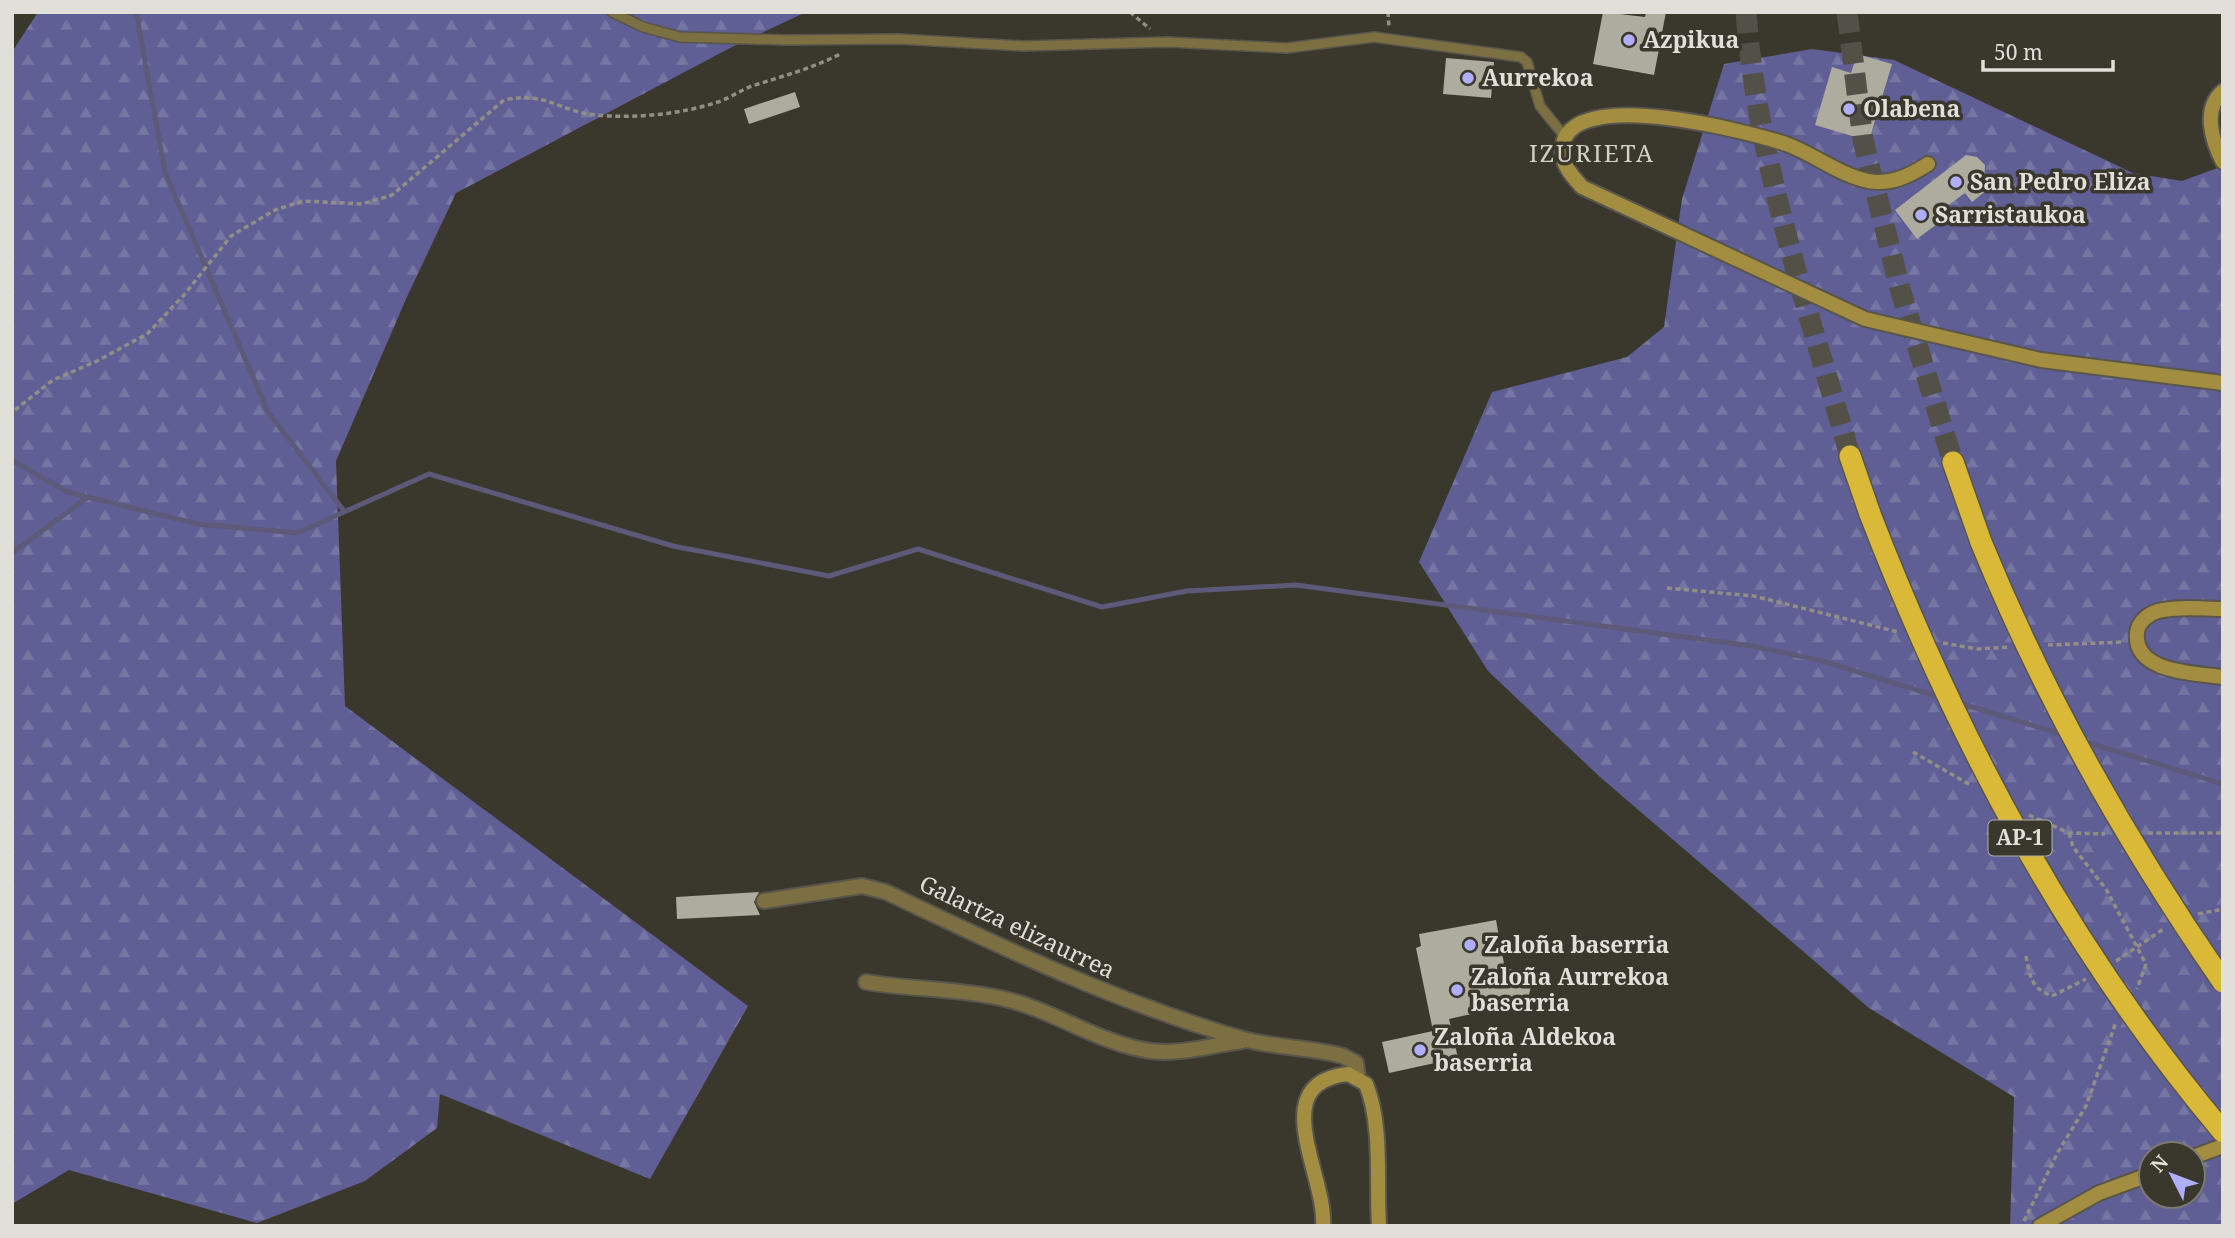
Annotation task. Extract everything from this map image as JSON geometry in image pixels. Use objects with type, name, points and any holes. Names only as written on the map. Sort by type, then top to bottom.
[{"type":"highway","name":"AP-1","points":[[1850,456],[1912,624],[1963,733],[2041,878],[2136,1023],[2223,1132]]},
{"type":"highway","points":[[1953,462],[1981,542],[2014,621],[2083,761],[2124,832],[2223,982]]},
{"type":"street","points":[[2223,91],[2212,107],[2211,120],[2214,144],[2223,162]]},
{"type":"street","points":[[1928,164],[1906,178],[1885,183],[1868,181],[1789,145],[1758,136],[1652,116],[1597,116],[1579,122],[1565,137],[1563,162],[1582,187],[1865,318],[2041,360],[2223,383]]},
{"type":"street","points":[[2223,609],[2158,611],[2145,617],[2138,628],[2137,642],[2143,655],[2167,668],[2223,677]]},
{"type":"street","name":"Galartza elizaurrea","points":[[764,901],[862,886],[886,892],[1040,966],[1114,997],[1247,1040],[1343,1056],[1356,1063],[1358,1077],[1369,1091],[1376,1134],[1379,1226]]},
{"type":"street","name":"Galartza elizaurrea","points":[[866,982],[903,988],[955,988],[1007,999],[1049,1013],[1110,1040],[1150,1051],[1171,1052],[1247,1040]]},
{"type":"street","points":[[1323,1226],[1322,1195],[1303,1125],[1303,1112],[1310,1093],[1323,1080],[1348,1074],[1358,1077]]},
{"type":"street","points":[[2040,1226],[2099,1194],[2137,1179]]},
{"type":"lane","points":[[612,12],[643,27],[680,37],[786,40],[853,38],[1023,47],[1167,43],[1287,48],[1374,37],[1514,55],[1527,62],[1541,106],[1565,137]]},
{"type":"path","points":[[1130,12],[1167,43]]},
{"type":"path","points":[[15,410],[53,380],[147,334],[184,295],[231,236],[275,210],[303,201],[362,204],[392,195],[504,100],[524,96],[544,98],[593,115],[624,117],[678,110],[718,102],[747,88],[822,64],[845,51],[853,38]]},
{"type":"path","points":[[1913,752],[1981,790]]},
{"type":"path","points":[[2023,812],[2070,832],[2118,834]]},
{"type":"path","points":[[2070,832],[2073,847],[2106,889],[2146,964],[2131,999]]},
{"type":"path","points":[[2140,833],[2223,833]]},
{"type":"path","points":[[2105,967],[2139,948]]},
{"type":"path","points":[[2026,956],[2031,983],[2038,990],[2052,996],[2094,975]]},
{"type":"path","points":[[2023,1226],[2025,1215],[2058,1152],[2086,1106],[2119,1019]]},
{"type":"green space","points":[[38,12],[806,12],[730,48],[456,193],[406,299],[336,461],[345,706],[748,1006],[650,1179],[440,1094],[437,1128],[365,1181],[257,1223],[69,1170],[12,1204],[12,52]]},
{"type":"green space","points":[[1812,49],[1894,60],[2133,173],[2182,181],[2223,166],[2223,1226],[2010,1226],[2014,1097],[1869,1008],[1600,777],[1488,671],[1419,562],[1492,392],[1627,357],[1664,327],[1682,199],[1724,64]]},
{"type":"building","name":"Azpikua","points":[[1603,12],[1645,17],[1646,12],[1666,12],[1654,75],[1593,64]]},
{"type":"building","name":"Olabena","points":[[1857,54],[1892,64],[1869,141],[1815,125],[1832,67],[1851,73]]},
{"type":"building","name":"Aurrekoa","points":[[1446,58],[1494,62],[1491,98],[1443,94]]},
{"type":"building","points":[[795,92],[800,107],[749,124],[744,109]]},
{"type":"building","points":[[1966,155],[1977,157],[1985,165],[1984,185],[1988,189],[1972,202],[1965,193],[1946,207],[1941,221],[1917,239],[1895,210]]},
{"type":"building","points":[[759,892],[754,902],[760,915],[677,919],[676,897]]},
{"type":"building","points":[[1496,920],[1505,969],[1535,970],[1527,1003],[1491,997],[1494,1009],[1449,1019],[1458,1058],[1389,1073],[1382,1042],[1433,1031],[1416,948],[1421,946],[1419,934]]},
{"type":"waterway","points":[[136,12],[165,172],[268,412],[344,511]]},
{"type":"waterway","points":[[12,460],[67,492],[198,524],[297,533],[429,474],[673,546],[829,576],[918,549],[1102,607],[1187,591],[1296,585],[1752,646],[1819,660],[1943,698]]},
{"type":"waterway","points":[[12,553],[88,497]]},
{"type":"waterway","points":[[1959,703],[2064,735]]},
{"type":"waterway","points":[[2083,741],[2223,784]]},
{"type":"tunnel","points":[[1746,12],[1761,125],[1773,181],[1850,456]]},
{"type":"tunnel","points":[[1847,12],[1863,140],[1900,289],[1953,462]]},
{"type":"place","name":"Azpikua","points":[[1629,40]]},
{"type":"place","name":"Aurrekoa","points":[[1468,78]]},
{"type":"place","name":"Olabena","points":[[1849,109]]},
{"type":"place","name":"San Pedro Eliza","points":[[1956,182]]},
{"type":"place","name":"Sarristaukoa","points":[[1921,215]]},
{"type":"place","name":"Zaloña baserria","points":[[1470,945]]},
{"type":"place","name":"Zaloña Aurrekoa baserria","points":[[1457,990]]},
{"type":"place","name":"Zaloña Aldekoa baserria","points":[[1420,1050]]},
{"type":"district","name":"IZURIETA","points":[[1592,154]]}]
